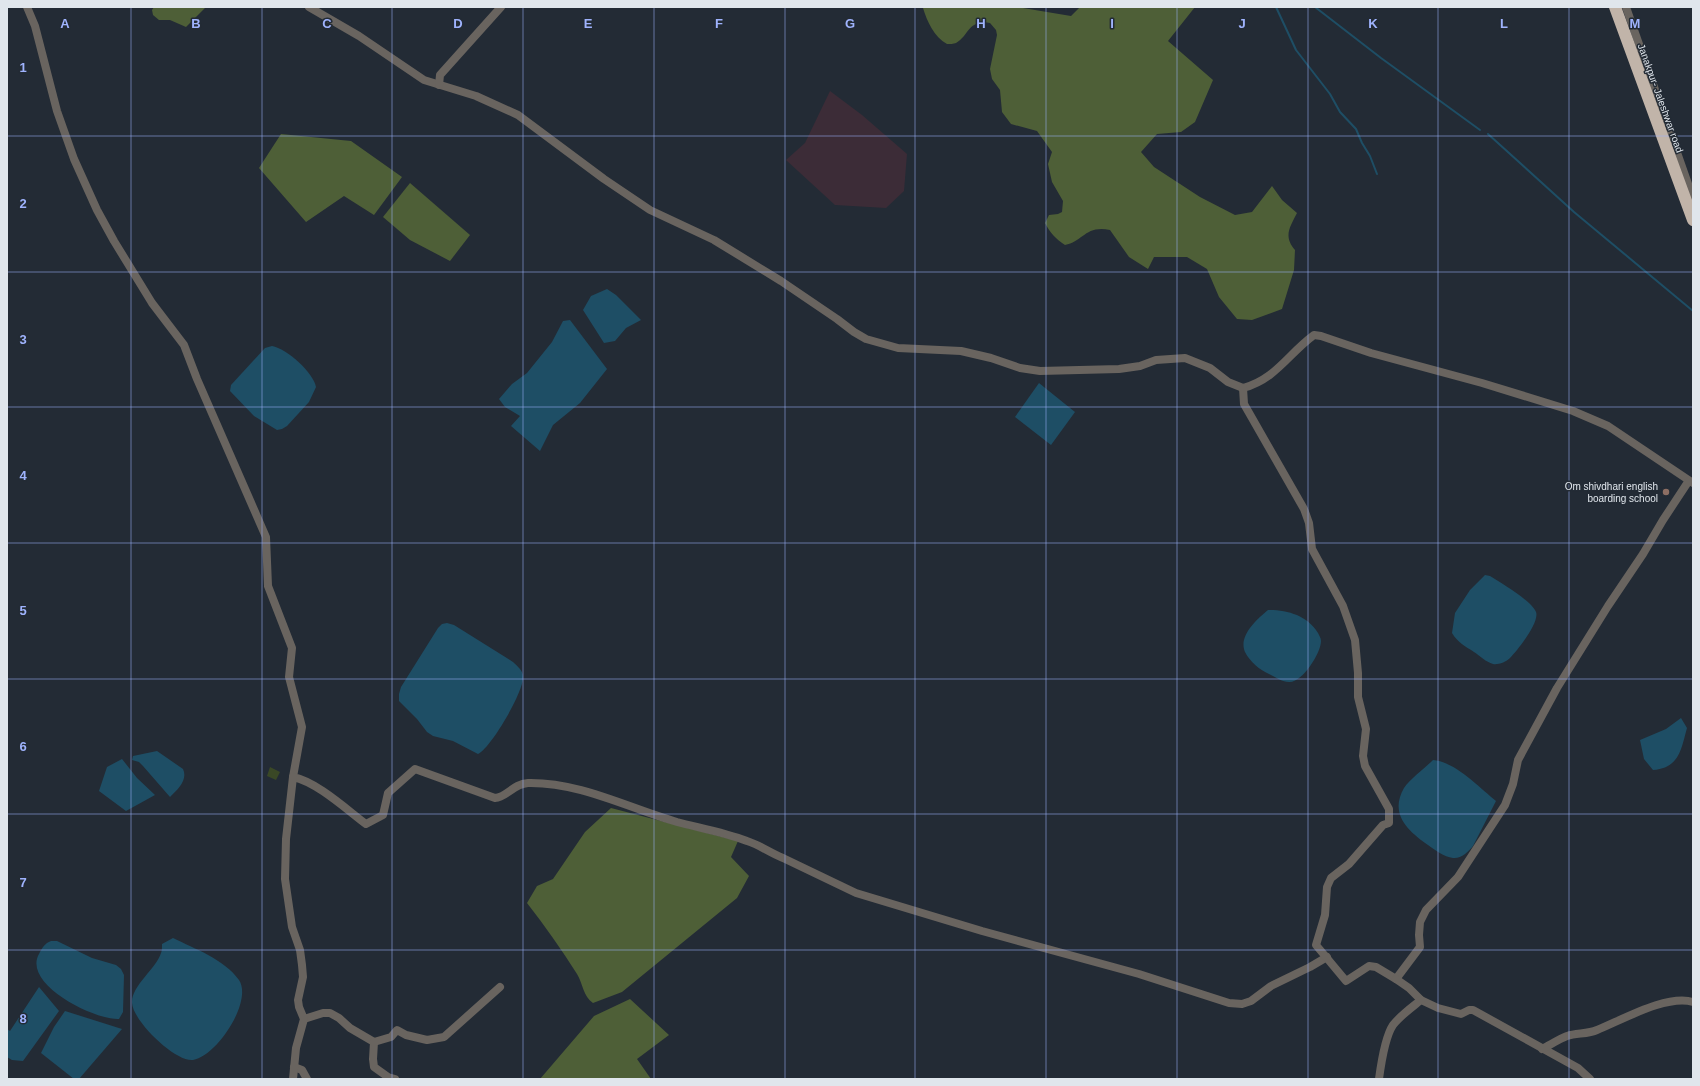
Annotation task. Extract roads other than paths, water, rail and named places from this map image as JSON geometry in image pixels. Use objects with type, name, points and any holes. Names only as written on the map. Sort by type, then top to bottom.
[{"type":"highway","name":"Janakpur- Jaleshwar road","points":[[1615,7],[1693,220]]},
{"type":"street","points":[[27,7],[35,26],[57,111],[79,170],[97,210],[152,304],[184,345],[266,537],[268,586],[292,648],[289,677],[302,727],[293,777],[286,838],[285,879],[292,927],[300,950],[303,977],[298,1000],[304,1019],[299,1037],[293,1079]]},
{"type":"street","points":[[309,7],[359,36],[424,80],[492,102],[518,115],[604,179],[650,210],[714,240],[782,281],[866,339],[898,348],[961,351],[991,358],[1020,368],[1040,371],[1119,369],[1140,366],[1156,360],[1185,358],[1210,368],[1228,382],[1243,388],[1265,379],[1314,335],[1321,336],[1378,356],[1482,383],[1573,411],[1608,426],[1691,482],[1663,520],[1643,554],[1608,606],[1557,688],[1518,760],[1513,784],[1505,805],[1458,877],[1426,910],[1420,922],[1420,947],[1396,979]]},
{"type":"street","points":[[439,85],[440,75],[501,7]]},
{"type":"street","points":[[1626,7],[1693,198]]},
{"type":"street","points":[[1243,388],[1244,404],[1304,509],[1309,523],[1312,549],[1343,606],[1355,640],[1358,673],[1358,697],[1366,729],[1363,756],[1366,766],[1389,809],[1389,823],[1383,825],[1349,864],[1331,878],[1327,887],[1325,915],[1316,945],[1346,981],[1369,966],[1376,967],[1410,988],[1421,1000],[1438,1008],[1461,1014],[1469,1010],[1473,1010],[1578,1068],[1590,1079]]},
{"type":"street","points":[[293,777],[302,779],[314,786],[366,824],[383,815],[388,793],[415,769],[495,798],[500,797],[513,787],[525,783],[548,784],[580,790],[676,822],[735,836],[856,893],[1004,938],[1139,974],[1229,1003],[1242,1004],[1251,1001],[1271,986],[1327,957]]},
{"type":"street","points":[[304,1019],[323,1013],[330,1013],[339,1018],[350,1028],[374,1042],[391,1036],[397,1030],[406,1035],[427,1040],[444,1037],[500,987]]},
{"type":"street","points":[[1379,1079],[1387,1038],[1392,1026],[1402,1015],[1421,1000]]},
{"type":"street","points":[[1542,1049],[1566,1036],[1595,1031],[1636,1013],[1666,1003],[1687,1000],[1693,1002]]},
{"type":"street","points":[[374,1042],[374,1067],[388,1077],[395,1079]]},
{"type":"street","points":[[294,1067],[302,1070],[307,1079]]},
{"type":"water","points":[[607,289],[616,295],[641,320],[626,328],[615,341],[604,343],[583,310],[591,296]]},
{"type":"water","points":[[570,320],[607,369],[580,403],[553,425],[540,451],[511,426],[520,416],[505,407],[499,399],[512,384],[527,373],[552,342],[563,321]]},
{"type":"water","points":[[272,346],[292,356],[305,368],[314,381],[316,387],[309,402],[287,426],[277,430],[254,416],[230,391],[231,385],[265,348]]},
{"type":"water","points":[[1039,383],[1075,412],[1051,445],[1015,417]]},
{"type":"water","points":[[1485,575],[1490,576],[1516,592],[1529,603],[1536,612],[1535,622],[1522,643],[1508,659],[1497,664],[1493,664],[1485,660],[1462,644],[1452,633],[1455,613],[1470,590]]},
{"type":"water","points":[[1268,610],[1282,611],[1302,618],[1313,627],[1320,638],[1320,646],[1314,660],[1305,673],[1294,681],[1284,681],[1259,668],[1252,662],[1245,652],[1244,640],[1246,634],[1254,623]]},
{"type":"water","points":[[447,623],[454,625],[513,662],[520,668],[523,675],[522,684],[513,706],[491,741],[484,750],[478,754],[453,741],[433,736],[427,732],[417,719],[399,701],[401,687],[438,628],[442,624]]},
{"type":"water","points":[[1681,718],[1687,728],[1678,756],[1674,762],[1668,766],[1662,769],[1653,770],[1644,759],[1640,740],[1666,729]]},
{"type":"water","points":[[157,751],[183,769],[183,781],[170,797],[139,762],[132,760],[133,756]]},
{"type":"water","points":[[122,759],[137,778],[155,795],[126,811],[99,791],[107,767]]},
{"type":"water","points":[[1433,760],[1449,765],[1458,770],[1496,801],[1473,846],[1467,853],[1456,858],[1443,855],[1421,840],[1408,828],[1400,814],[1400,797],[1404,788]]},
{"type":"water","points":[[173,938],[217,960],[233,973],[239,980],[242,989],[241,1001],[237,1013],[222,1038],[212,1049],[193,1060],[185,1059],[176,1054],[156,1039],[139,1020],[132,1003],[135,990],[158,959],[162,951],[162,944]]},
{"type":"water","points":[[51,941],[57,941],[92,958],[116,965],[121,969],[124,975],[123,1012],[119,1019],[108,1018],[78,1007],[50,988],[41,977],[37,965],[41,950],[45,944]]},
{"type":"water","points":[[39,987],[59,1011],[23,1061],[12,1060],[7,1057],[7,1029],[10,1031]]},
{"type":"water","points":[[65,1011],[122,1029],[79,1079],[74,1079],[41,1053],[54,1027]]},
{"type":"waterway","points":[[1276,7],[1296,50],[1330,94],[1340,112],[1356,129],[1370,156],[1377,174]]},
{"type":"waterway","points":[[1315,7],[1381,58],[1480,130]]},
{"type":"waterway","points":[[1488,134],[1574,212],[1693,311]]},
{"type":"place","name":"Om shivdhari english boarding school","points":[[1666,492]]}]
